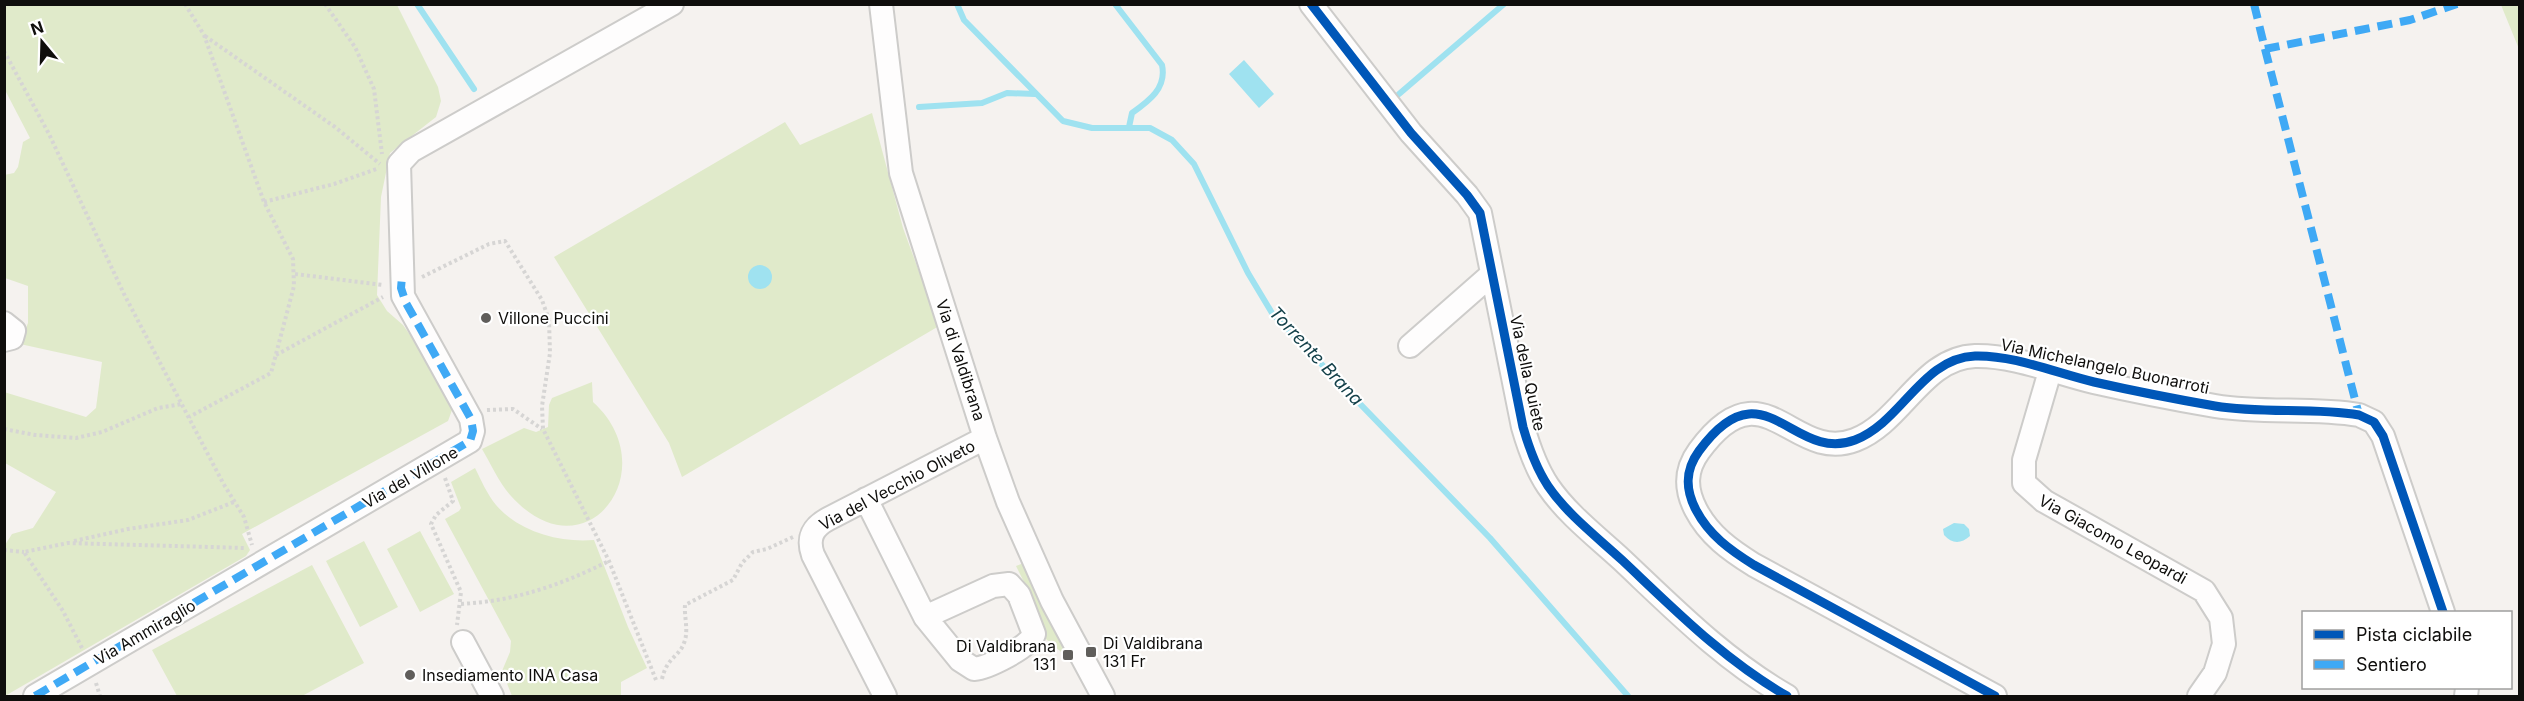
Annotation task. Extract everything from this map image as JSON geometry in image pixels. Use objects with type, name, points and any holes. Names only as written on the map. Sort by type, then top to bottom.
[{"type":"street","points":[[402,283],[398,168],[407,154],[672,4]]},
{"type":"street","name":"Via di Valdibrana","points":[[881,4],[901,173],[985,438],[1008,502],[1042,580],[1103,696]]},
{"type":"street","name":"Via della Quiete","points":[[1311,4],[1411,133],[1476,207],[1523,427],[1533,457],[1549,487],[1572,514],[1712,644],[1747,671],[1787,696]]},
{"type":"street","points":[[1410,346],[1492,274]]},
{"type":"street","name":"Via del Villone","points":[[255,567],[470,441],[473,431],[468,413],[406,303],[402,283]]},
{"type":"street","points":[[4,323],[11,326],[14,331],[12,338],[4,340]]},
{"type":"street","name":"Via Michelangelo Buonarroti","points":[[1995,696],[1737,555],[1702,522],[1693,505],[1687,479],[1692,460],[1707,440],[1739,416],[1764,414],[1809,438],[1832,443],[1843,442],[1864,435],[1887,420],[1936,370],[1951,360],[1989,357],[2217,406],[2265,412],[2350,414],[2367,417],[2374,422],[2383,435],[2443,611]]},
{"type":"street","name":"Via Giacomo Leopardi","points":[[2050,370],[2024,460],[2024,483],[2044,501],[2204,591],[2221,618],[2224,644],[2215,673],[2199,696]]},
{"type":"street","name":"Via del Vecchio Oliveto","points":[[885,696],[810,548],[810,540],[815,527],[985,438]]},
{"type":"street","points":[[866,499],[925,617],[960,660],[974,669],[1024,646],[1034,634],[1019,595],[1010,584],[993,586],[925,617]]},
{"type":"street","name":"Via Ammiraglio","points":[[35,696],[255,567]]},
{"type":"street","points":[[463,642],[492,696]]},
{"type":"path","points":[[185,4],[204,35],[264,202],[288,245],[295,274],[271,373],[189,417]]},
{"type":"path","points":[[325,4],[355,47],[374,89],[383,167]]},
{"type":"path","points":[[204,35],[335,127],[383,167]]},
{"type":"path","points":[[4,51],[48,134],[124,294],[248,526],[252,549],[68,543]]},
{"type":"path","points":[[264,202],[334,184],[383,167]]},
{"type":"path","points":[[276,355],[402,283],[489,244],[505,241],[542,300],[549,320],[551,336],[542,406],[543,429],[609,561],[656,680]]},
{"type":"path","points":[[295,274],[374,284]]},
{"type":"path","points":[[4,429],[35,435],[76,438],[102,432],[158,408],[182,404]]},
{"type":"path","points":[[468,413],[513,409],[543,429]]},
{"type":"path","points":[[436,461],[453,501],[436,515],[431,524],[461,592],[457,625],[463,642]]},
{"type":"path","points":[[4,550],[24,552],[128,529],[188,520],[234,502]]},
{"type":"path","points":[[662,679],[668,661],[681,649],[686,640],[685,605],[733,580],[748,555],[756,550],[767,549]]},
{"type":"path","points":[[24,552],[63,611],[90,665]]},
{"type":"path","points":[[461,604],[526,596],[573,579],[609,561]]},
{"type":"green space","points":[[5,5],[397,5],[438,87],[441,101],[436,117],[390,153],[381,197],[377,295],[387,311],[403,325],[418,346],[452,410],[448,421],[242,534],[250,550],[246,556],[5,696],[5,545],[12,534],[33,528],[56,492],[5,463],[4,392],[86,417],[96,408],[102,362],[20,344],[28,323],[28,286],[5,278],[4,175],[14,173],[18,167],[23,142],[30,138],[5,90]]},
{"type":"green space","points":[[2501,5],[2519,5],[2519,49]]},
{"type":"green space","points":[[872,113],[903,228],[939,326],[682,477],[669,443],[554,257],[785,122],[800,145]]},
{"type":"green space","points":[[592,382],[593,402],[614,429],[622,457],[619,483],[608,505],[589,520],[566,526],[539,519],[511,496],[482,449],[524,428],[536,432],[548,427],[549,405],[552,398]]},
{"type":"green space","points":[[475,468],[496,505],[516,522],[528,529],[554,537],[568,540],[594,540],[628,627],[647,668],[621,682],[621,696],[512,696],[502,671],[510,652],[511,641],[445,519],[461,508],[451,482]]},
{"type":"green space","points":[[420,531],[454,594],[420,612],[387,549]]},
{"type":"green space","points":[[364,541],[398,607],[360,627],[326,561]]},
{"type":"green space","points":[[1029,561],[1080,668],[1040,634],[1034,602],[1016,566]]},
{"type":"green space","points":[[312,565],[364,663],[302,696],[177,696],[152,650]]},
{"type":"water","points":[[1244,60],[1274,94],[1259,108],[1229,74]]},
{"type":"water","points":[[760,265],[765,266],[771,272],[771,282],[765,288],[760,289],[755,288],[749,282],[748,277],[749,272],[755,266]]},
{"type":"water","points":[[1954,523],[1964,524],[1969,529],[1970,536],[1957,542],[1947,538],[1943,529]]},
{"type":"waterway","points":[[417,4],[474,89]]},
{"type":"waterway","name":"Torrente Brana","points":[[957,4],[964,20],[1063,121],[1092,128],[1150,128],[1172,140],[1194,164],[1248,273],[1272,313],[1490,538],[1628,696]]},
{"type":"waterway","points":[[1115,4],[1162,65],[1163,73],[1162,81],[1155,93],[1132,113],[1129,127]]},
{"type":"waterway","points":[[1399,94],[1504,4]]},
{"type":"waterway","points":[[919,107],[982,103],[1007,93],[1035,94]]},
{"type":"marked path","points":[[2254,4],[2265,49],[2410,20],[2457,4]]},
{"type":"marked path","points":[[2265,49],[2359,415]]},
{"type":"marked path","points":[[35,696],[470,441],[473,431],[471,419],[406,303],[401,288],[402,277]]},
{"type":"cycle path","points":[[1311,4],[1411,133],[1467,195],[1480,213],[1523,427],[1533,458],[1548,486],[1573,516],[1700,633],[1764,682],[1787,696]]},
{"type":"cycle path","points":[[1995,696],[1754,565],[1729,548],[1707,527],[1692,502],[1688,487],[1689,472],[1699,451],[1722,426],[1742,415],[1760,415],[1778,421],[1813,439],[1833,444],[1855,440],[1886,420],[1940,367],[1957,359],[1975,356],[2020,361],[2094,382],[2215,406],[2251,410],[2324,411],[2359,415],[2374,422],[2383,436],[2443,611]]},
{"type":"place","name":"Villone Puccini","points":[[486,318]]},
{"type":"place","name":"Di Valdibrana 131 Fr","points":[[1091,652]]},
{"type":"place","name":"Di Valdibrana 131","points":[[1068,655]]},
{"type":"place","name":"Insediamento INA Casa","points":[[410,675]]}]
